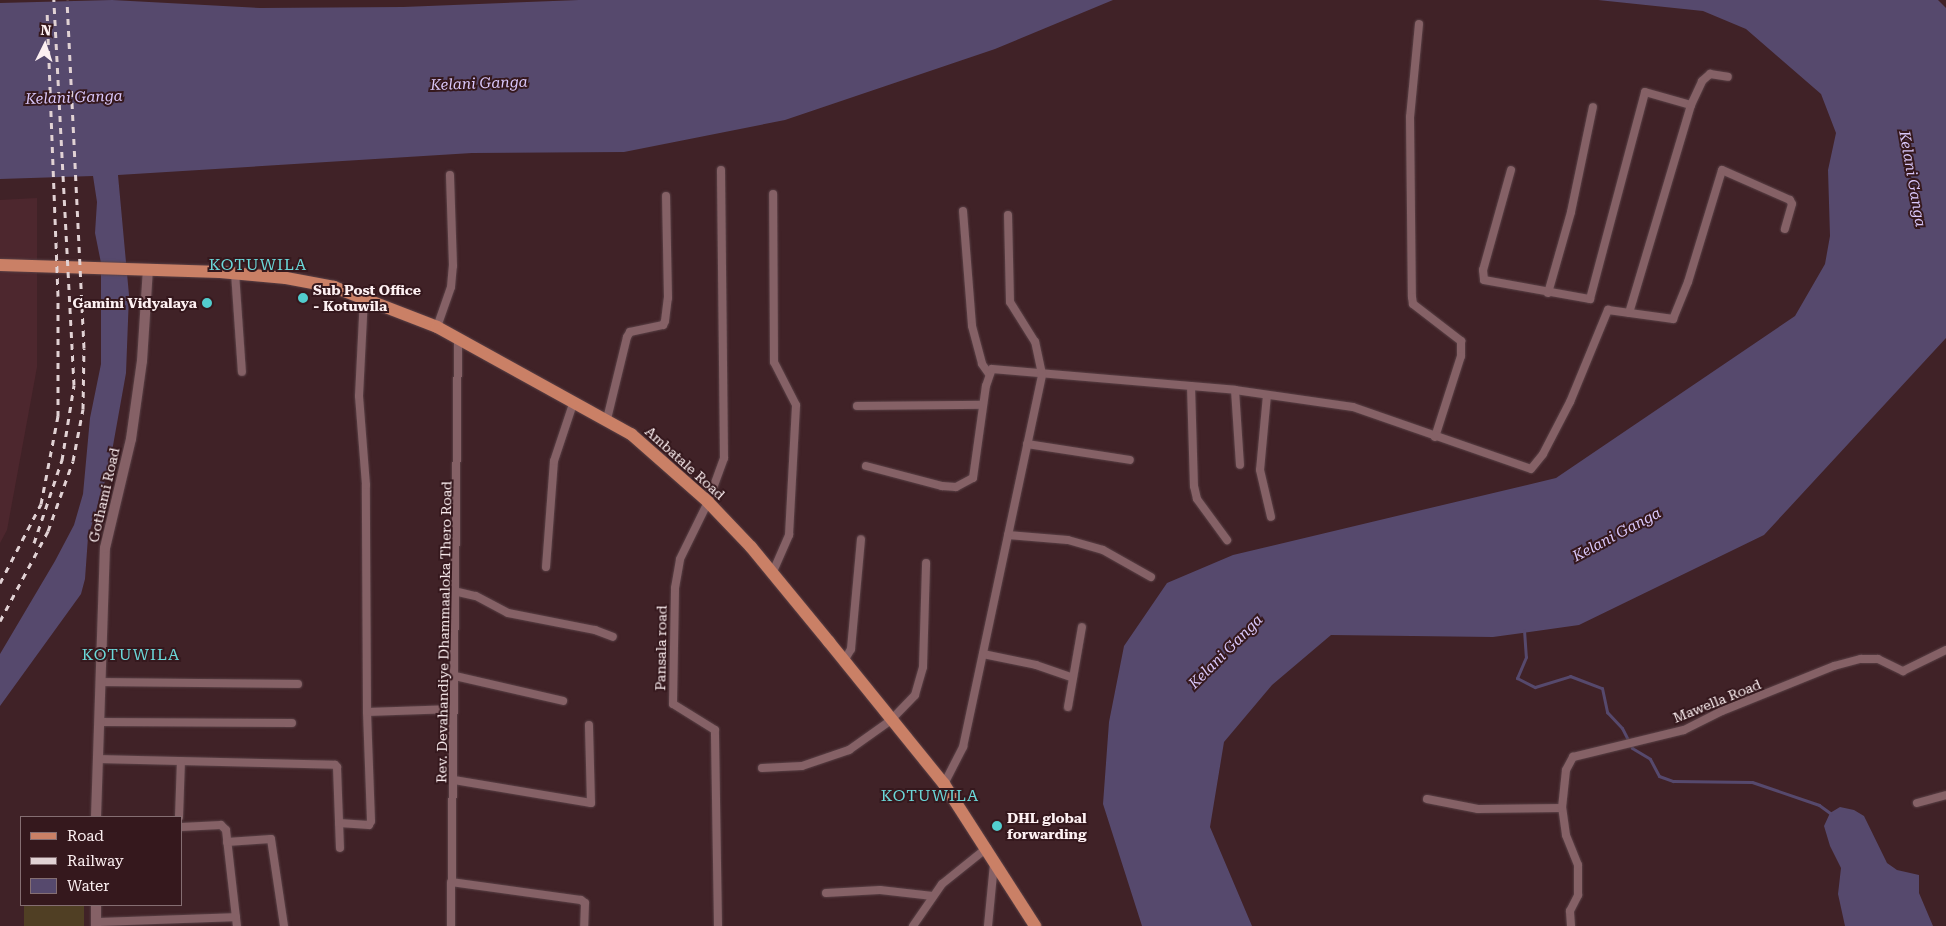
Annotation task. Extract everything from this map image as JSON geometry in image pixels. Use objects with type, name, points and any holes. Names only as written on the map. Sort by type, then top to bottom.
[{"type":"main road","name":"Ambatale Road","points":[[0,265],[235,273],[304,280],[364,298],[437,327],[607,419],[670,465],[708,502],[772,574],[844,661],[890,721],[944,784],[1036,926]]},
{"type":"street","points":[[1419,24],[1410,117],[1412,297],[1413,304],[1461,341],[1461,356],[1435,437]]},
{"type":"street","points":[[1628,312],[1691,105],[1702,81],[1710,74],[1728,78]]},
{"type":"street","points":[[1511,170],[1482,270],[1484,280],[1548,293],[1590,299],[1645,92],[1691,105]]},
{"type":"street","points":[[1548,293],[1570,212],[1593,107]]},
{"type":"street","points":[[708,502],[724,458],[721,170]]},
{"type":"street","points":[[866,466],[942,486],[956,487],[973,478],[989,374],[992,369],[1235,390],[1353,407],[1531,469],[1543,454],[1573,395],[1608,310],[1673,319],[1688,282],[1722,170],[1790,200],[1792,204],[1785,230]]},
{"type":"street","points":[[437,327],[450,287],[453,266],[450,175]]},
{"type":"street","points":[[772,194],[774,362],[796,405],[789,535],[772,574]]},
{"type":"street","points":[[607,419],[627,337],[630,332],[663,325],[665,322],[668,298],[666,196]]},
{"type":"street","points":[[963,211],[972,326],[982,364],[989,374]]},
{"type":"street","points":[[944,784],[963,747],[1042,374],[1035,342],[1010,302],[1008,215]]},
{"type":"street","name":"Gothami Road","points":[[96,816],[105,548],[131,438],[142,361],[145,269]]},
{"type":"street","points":[[235,273],[242,372]]},
{"type":"street","points":[[339,823],[371,823],[367,712],[366,485],[359,396],[364,298]]},
{"type":"street","name":"Rev. Devahandiye Dhammaaloka Thero Road","points":[[451,926],[454,709],[458,592],[458,338]]},
{"type":"street","points":[[1191,386],[1194,486],[1197,499],[1227,540]]},
{"type":"street","points":[[1235,390],[1240,465]]},
{"type":"street","points":[[1267,395],[1260,470],[1271,516]]},
{"type":"street","points":[[546,566],[554,461],[574,401]]},
{"type":"street","points":[[857,406],[984,405]]},
{"type":"street","points":[[1027,444],[1130,460]]},
{"type":"street","name":"Pansala road","points":[[708,502],[680,559],[675,588],[673,704],[716,730],[718,926]]},
{"type":"street","points":[[1008,535],[1068,540],[1102,550],[1150,578]]},
{"type":"street","points":[[844,661],[851,649],[861,540]]},
{"type":"street","points":[[762,768],[802,766],[849,750],[890,721],[915,695],[923,667],[926,563]]},
{"type":"street","points":[[458,592],[476,596],[508,613],[595,630],[613,637]]},
{"type":"street","points":[[1068,707],[1082,627]]},
{"type":"street","name":"Mawella Road","points":[[1571,926],[1570,911],[1578,895],[1578,875],[1562,808],[1569,762],[1581,753],[1684,730],[1834,666],[1862,659],[1878,659],[1903,671],[1946,650]]},
{"type":"street","points":[[983,654],[1036,665],[1073,678]]},
{"type":"street","points":[[455,676],[563,701]]},
{"type":"street","points":[[101,682],[298,684]]},
{"type":"street","points":[[367,712],[454,709]]},
{"type":"street","points":[[99,722],[292,723]]},
{"type":"street","points":[[454,780],[591,804],[589,725]]},
{"type":"street","points":[[97,759],[335,765],[338,767],[340,848]]},
{"type":"street","points":[[179,816],[181,761]]},
{"type":"street","points":[[1918,803],[1946,795]]},
{"type":"street","points":[[1427,799],[1478,809],[1562,808]]},
{"type":"street","points":[[182,827],[221,826],[226,830],[237,926]]},
{"type":"street","points":[[227,842],[271,840],[284,926]]},
{"type":"street","points":[[913,926],[942,884],[987,848]]},
{"type":"street","points":[[988,926],[995,860]]},
{"type":"street","points":[[451,882],[581,900],[585,904],[584,926]]},
{"type":"street","points":[[826,893],[880,890],[933,896]]},
{"type":"street","points":[[96,906],[96,924],[236,917]]},
{"type":"shaded area","points":[[37,198],[37,367],[7,530],[0,543],[0,200]]},
{"type":"shaded area","points":[[24,906],[84,906],[84,926],[24,926]]},
{"type":"water","name":"Kelani Ganga","points":[[112,0],[260,8],[403,7],[579,0],[1113,0],[995,49],[785,120],[624,152],[472,153],[118,175],[129,295],[126,373],[109,468],[88,537],[85,579],[81,594],[0,706],[0,654],[74,525],[83,494],[90,418],[101,364],[101,263],[95,233],[97,202],[93,176],[0,179],[0,3]]},
{"type":"water","name":"Kelani Ganga","points":[[1598,0],[1938,0],[1946,8],[1946,338],[1764,535],[1579,625],[1493,637],[1331,635],[1272,685],[1224,742],[1210,827],[1252,926],[1142,926],[1103,804],[1109,722],[1124,646],[1167,583],[1233,555],[1556,478],[1795,316],[1825,264],[1830,236],[1828,170],[1836,133],[1821,94],[1746,29],[1703,11]]},
{"type":"water","points":[[1840,807],[1854,810],[1864,816],[1887,863],[1897,870],[1919,875],[1919,893],[1933,926],[1845,926],[1838,894],[1841,868],[1830,846],[1824,826],[1830,813]]},
{"type":"waterway","points":[[1524,630],[1526,657],[1517,678],[1535,687],[1570,676],[1602,688],[1607,712],[1622,728],[1632,748],[1650,759],[1659,776],[1673,781],[1752,782],[1819,805],[1830,813]]},
{"type":"railway","points":[[34,543],[62,460],[74,385],[54,0]]},
{"type":"railway","points":[[0,621],[48,531],[73,461],[83,409],[84,348],[67,0]]},
{"type":"railway","points":[[0,583],[41,504],[58,416],[58,296],[47,13]]},
{"type":"place","name":"Sub Post Office - Kotuwila","points":[[303,298]]},
{"type":"place","name":"Gamini Vidyalaya","points":[[207,303]]},
{"type":"place","name":"DHL global forwarding","points":[[997,826]]},
{"type":"district","name":"KOTUWILA","points":[[258,265]]},
{"type":"district","name":"KOTUWILA","points":[[131,655]]},
{"type":"district","name":"KOTUWILA","points":[[930,796]]}]
